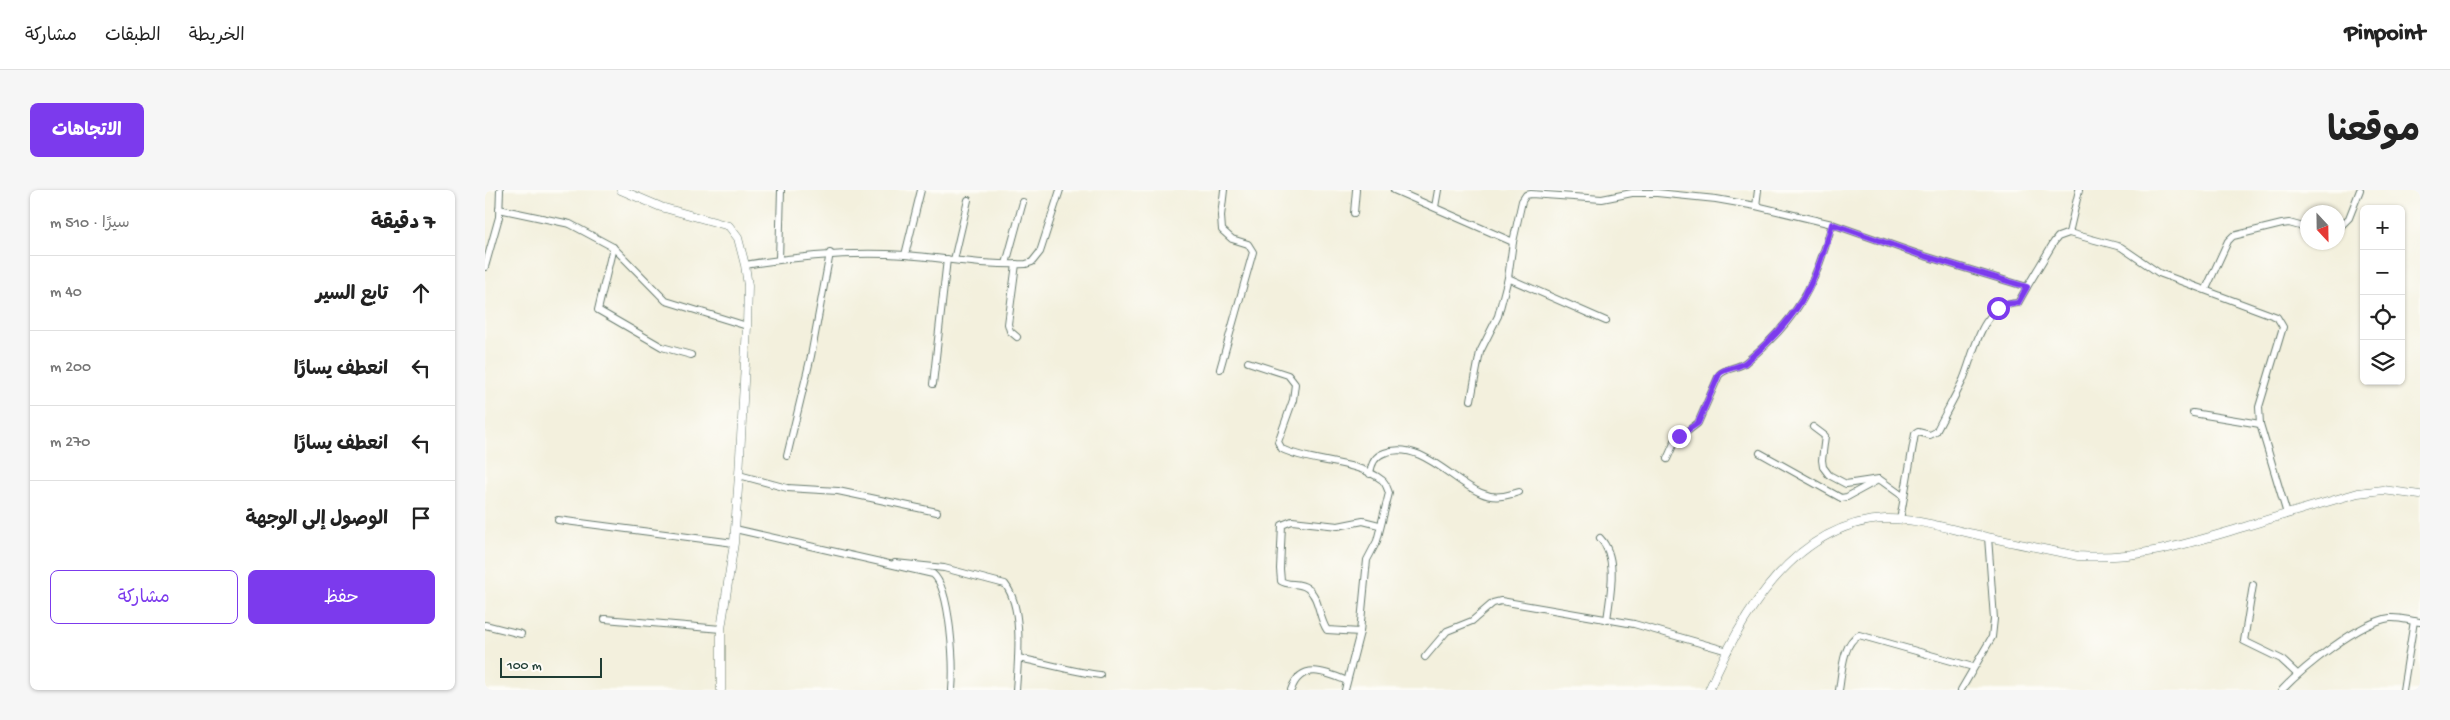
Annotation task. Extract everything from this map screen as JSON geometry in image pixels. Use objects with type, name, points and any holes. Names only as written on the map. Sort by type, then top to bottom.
[{"type":"street","points":[[485,266],[491,251],[499,209],[500,190]]},
{"type":"street","points":[[621,190],[661,207],[729,226],[738,238],[745,265],[748,286],[747,326],[739,475],[734,543],[721,629],[721,690]]},
{"type":"street","points":[[779,259],[781,190]]},
{"type":"street","points":[[905,255],[921,190]]},
{"type":"street","points":[[745,265],[830,253],[905,255],[986,264],[1032,262],[1037,258],[1060,190]]},
{"type":"street","points":[[1220,369],[1253,252],[1249,244],[1232,238],[1222,230],[1221,216],[1224,190]]},
{"type":"street","points":[[1354,213],[1356,190]]},
{"type":"street","points":[[1394,190],[1513,242]]},
{"type":"street","points":[[1435,207],[1438,190]]},
{"type":"street","points":[[1756,206],[1758,190]]},
{"type":"street","points":[[2069,233],[2079,190]]},
{"type":"street","points":[[2345,222],[2349,218],[2359,190]]},
{"type":"street","points":[[1471,400],[1480,352],[1497,316],[1508,278],[1513,242],[1522,201],[1526,195],[1602,199],[1632,193],[1657,193],[1716,199],[1756,206],[1832,224],[1918,254],[2027,287]]},
{"type":"street","points":[[933,384],[950,259],[968,200]]},
{"type":"street","points":[[1006,264],[1023,202]]},
{"type":"street","points":[[499,209],[571,224],[613,247],[665,301],[747,326]]},
{"type":"street","points":[[2206,290],[2228,242],[2233,236],[2282,224],[2289,223],[2300,226]]},
{"type":"street","points":[[1667,459],[1675,441],[1698,423],[1719,374],[1723,371],[1742,366],[1770,342],[1805,299],[1816,276],[1832,224]]},
{"type":"street","points":[[1900,520],[1915,434],[1919,432],[1930,435],[1936,432],[1963,379],[1980,332],[1998,308],[2005,304],[2018,303],[2054,242],[2058,237],[2069,233],[2121,246],[2159,273],[2277,317],[2281,322],[2283,327],[2259,407],[2260,424],[2287,514]]},
{"type":"street","points":[[613,247],[598,310],[662,347],[691,355]]},
{"type":"street","points":[[787,456],[811,356],[830,253]]},
{"type":"street","points":[[1016,264],[1008,324],[1010,331],[1017,337]]},
{"type":"street","points":[[1508,278],[1606,321]]},
{"type":"street","points":[[1248,362],[1288,375],[1295,384],[1293,400],[1278,442],[1282,449],[1371,474],[1383,480],[1389,493],[1379,525],[1377,540],[1367,560],[1361,632],[1345,690]]},
{"type":"street","points":[[2193,413],[2260,424]]},
{"type":"street","points":[[1813,427],[1825,436],[1822,460],[1823,468],[1829,475],[1846,484],[1879,479],[1904,497]]},
{"type":"street","points":[[1371,474],[1372,464],[1380,454],[1387,451],[1409,451],[1481,493],[1493,497],[1519,492]]},
{"type":"street","points":[[1761,454],[1841,498],[1847,497],[1879,479]]},
{"type":"street","points":[[739,475],[787,488],[838,492],[937,512]]},
{"type":"street","points":[[1709,690],[1728,651],[1761,594],[1779,571],[1805,551],[1846,527],[1869,521],[1914,521],[2078,556],[2129,556],[2183,545],[2358,493],[2383,490],[2420,495]]},
{"type":"street","points":[[558,520],[734,543]]},
{"type":"street","points":[[1361,632],[1327,630],[1312,593],[1300,585],[1281,581],[1279,569],[1282,525],[1292,521],[1338,526],[1363,521],[1379,525]]},
{"type":"street","points":[[735,529],[933,574],[936,577],[952,639],[954,667],[952,690]]},
{"type":"street","points":[[1961,690],[1992,637],[1994,619],[1988,537]]},
{"type":"street","points":[[1600,538],[1610,556],[1611,579],[1607,620]]},
{"type":"street","points":[[884,564],[902,563],[944,568],[1005,584],[1011,596],[1017,625],[1018,658],[1016,690]]},
{"type":"street","points":[[2253,585],[2244,641],[2281,659],[2297,674]]},
{"type":"street","points":[[1425,657],[1447,631],[1472,621],[1493,603],[1501,601],[1634,624],[1677,634],[1728,651]]},
{"type":"street","points":[[2282,690],[2297,674],[2357,632],[2375,622],[2389,618],[2417,622],[2403,690]]},
{"type":"street","points":[[605,619],[721,629]]},
{"type":"street","points":[[485,625],[521,634]]},
{"type":"street","points":[[1839,690],[1848,646],[1859,635],[1973,667]]},
{"type":"street","points":[[1018,658],[1050,664],[1077,673],[1100,675]]},
{"type":"street","points":[[1291,690],[1300,676],[1310,672],[1327,672],[1347,681]]},
{"type":"route","points":[[1679,436],[1691,430],[1698,423],[1719,374],[1723,371],[1742,366],[1770,342],[1805,299],[1816,276],[1832,224],[1881,239],[1918,254],[2027,287],[2018,303],[2005,304],[1998,308]]}]
